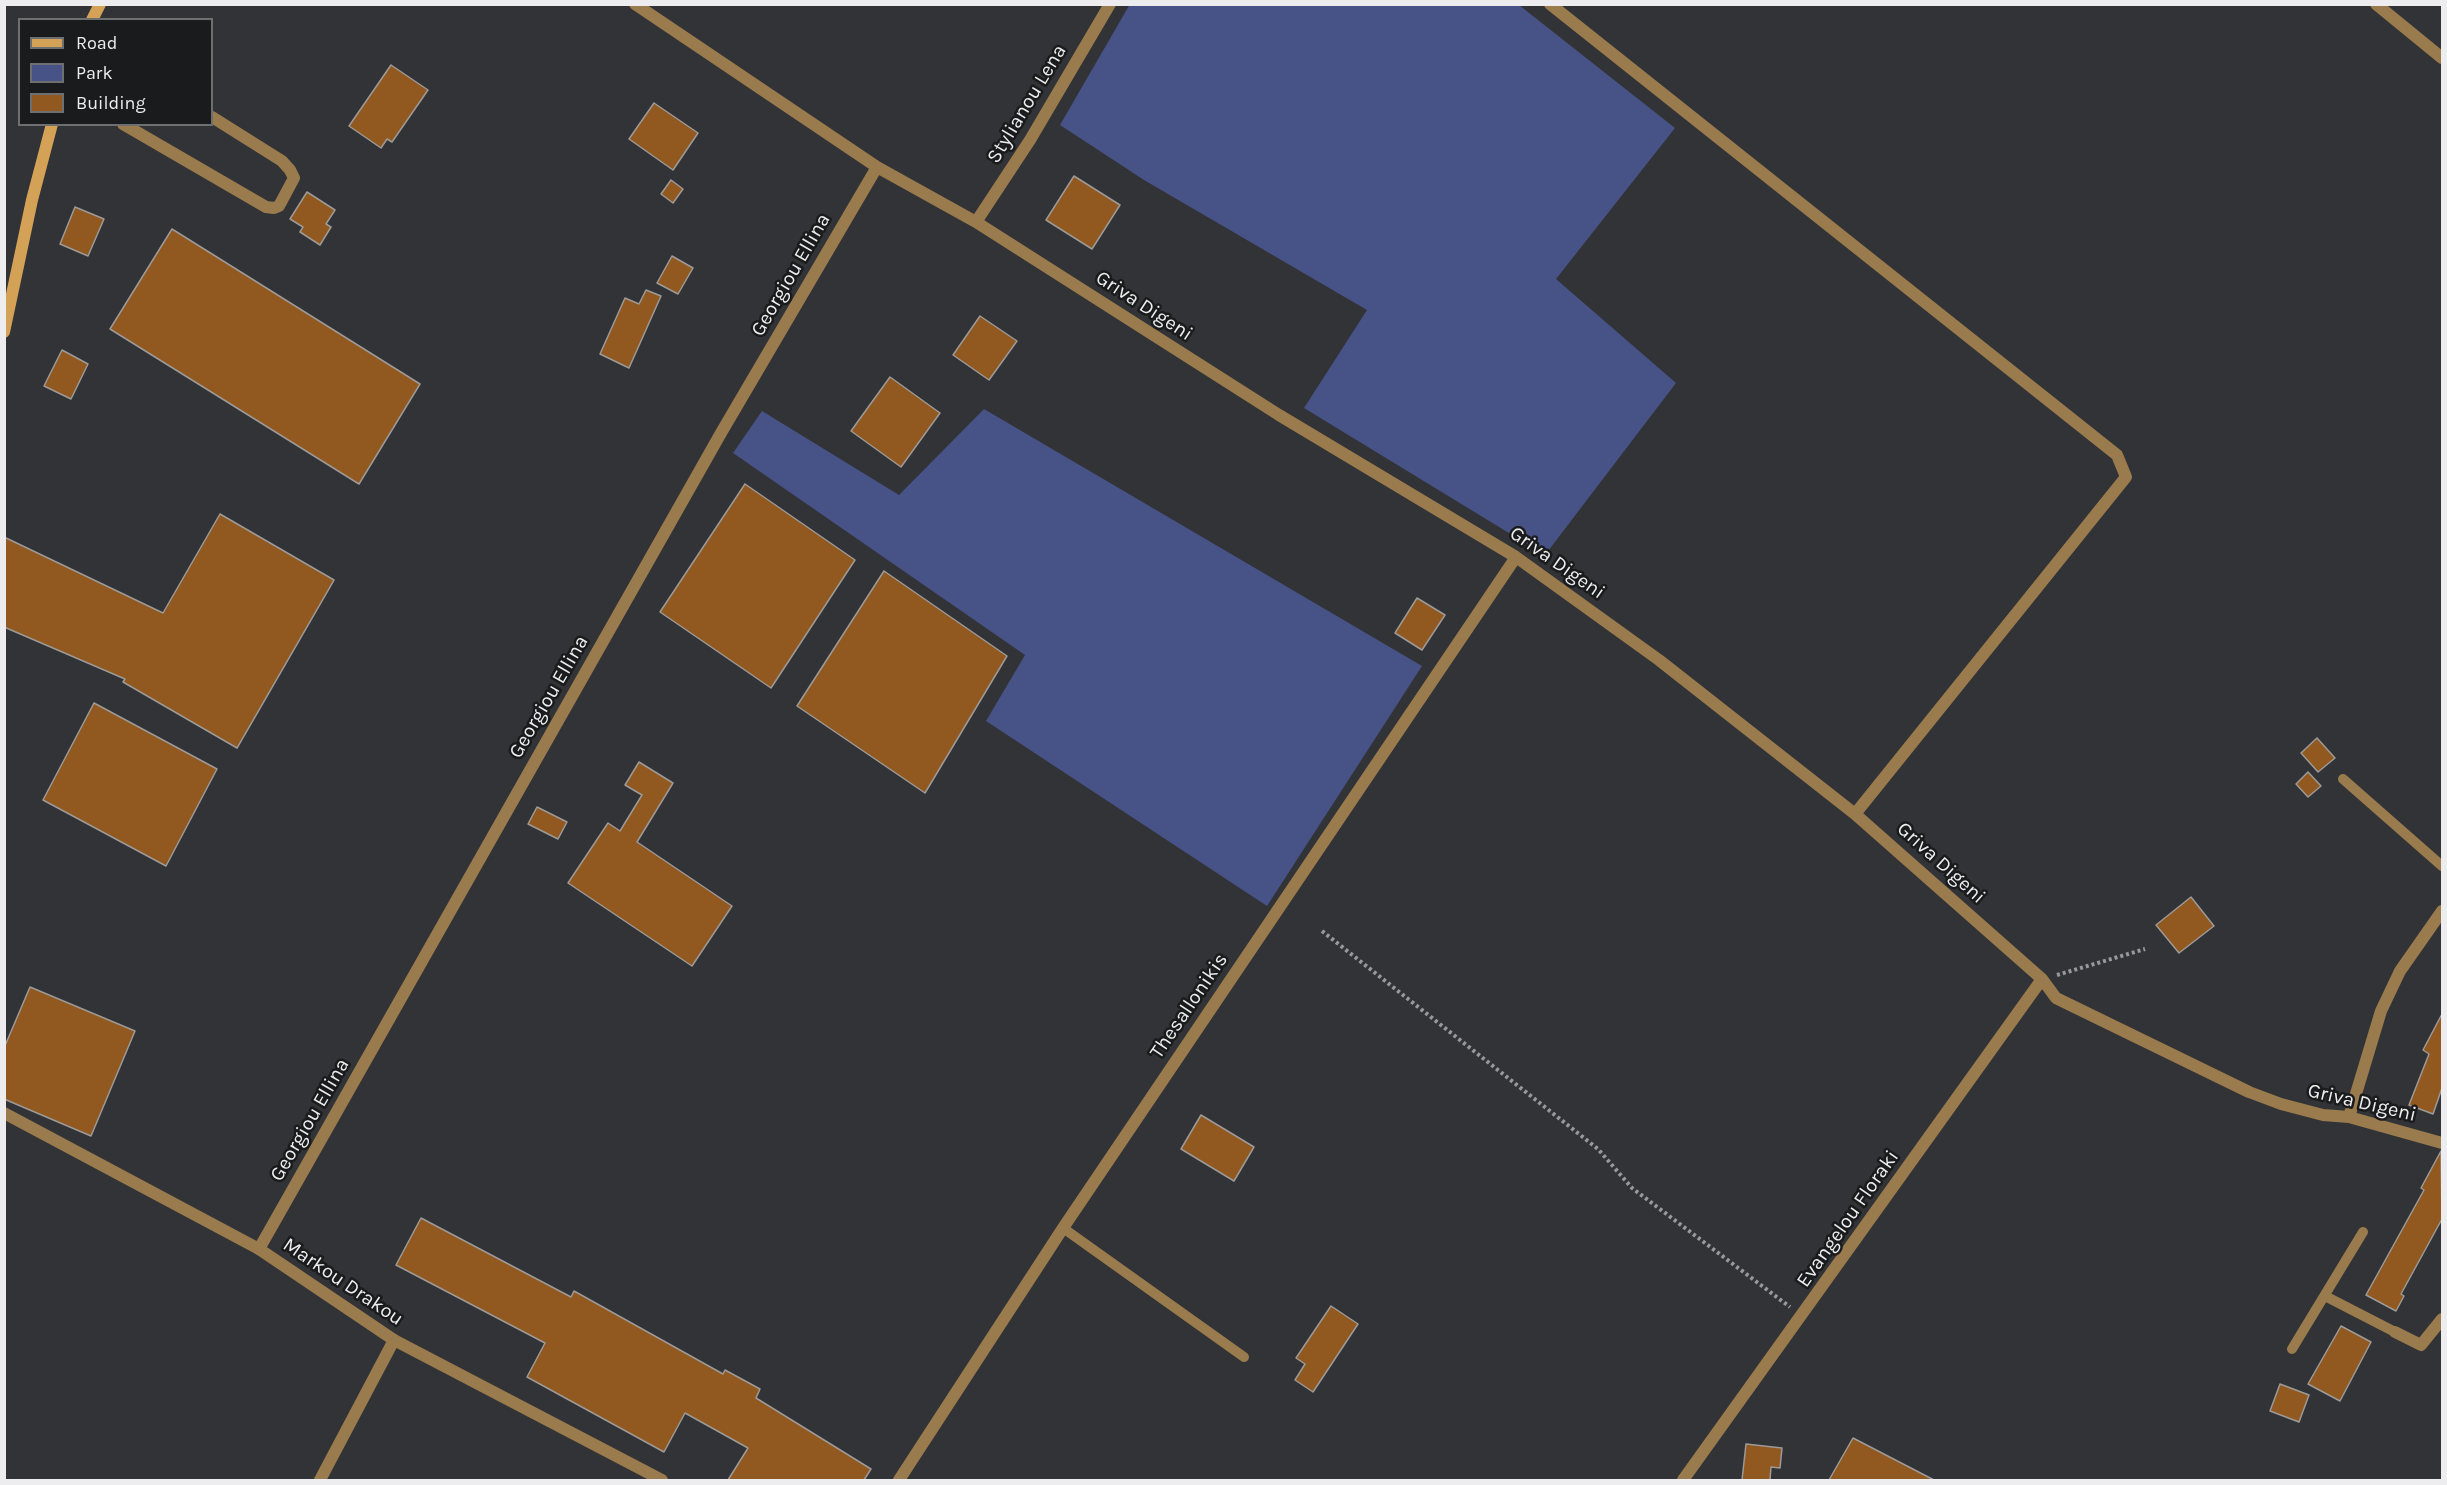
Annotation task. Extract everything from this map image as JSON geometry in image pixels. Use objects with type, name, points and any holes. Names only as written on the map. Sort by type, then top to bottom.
[{"type":"main road","points":[[93,18],[100,4]]},
{"type":"main road","points":[[4,332],[32,200],[51,126]]},
{"type":"street","name":"Griva Digeni","points":[[635,4],[877,167],[976,222],[1279,415],[1516,557],[1659,660],[1855,814],[2043,979],[2056,998],[2249,1092],[2281,1104],[2323,1115],[2349,1117],[2442,1143]]},
{"type":"street","name":"Stylianou Lena","points":[[976,222],[1030,140],[1110,4]]},
{"type":"street","points":[[1550,4],[2117,455],[2126,477],[1855,814]]},
{"type":"street","points":[[2376,4],[2442,58]]},
{"type":"street","points":[[126,126],[266,207],[279,206],[294,178],[290,170],[282,161],[213,118]]},
{"type":"street","name":"Georgiou Ellina","points":[[259,1250],[722,433],[877,167]]},
{"type":"street","name":"Thesallonikis","points":[[899,1480],[1063,1228],[1516,557]]},
{"type":"street","points":[[2349,1117],[2381,1011],[2400,971],[2442,911]]},
{"type":"street","name":"Evangelou Floraki","points":[[1683,1480],[2043,979]]},
{"type":"street","name":"Markou Drakou","points":[[4,1113],[259,1250],[394,1340],[662,1480]]},
{"type":"street","points":[[2395,1332],[2421,1344],[2442,1319]]},
{"type":"street","points":[[320,1480],[394,1340]]},
{"type":"lane","points":[[2343,779],[2442,866]]},
{"type":"lane","points":[[1063,1228],[1244,1357]]},
{"type":"lane","points":[[2292,1349],[2363,1232]]},
{"type":"lane","points":[[2325,1296],[2395,1332]]},
{"type":"path","points":[[1322,931],[1598,1149],[1632,1188],[1802,1317]]},
{"type":"path","points":[[2043,979],[2145,949]]},
{"type":"green space","points":[[1130,4],[1519,5],[1675,128],[1556,279],[1676,383],[1545,555],[1304,408],[1367,310],[1144,180],[1060,125]]},
{"type":"green space","points":[[984,409],[1422,666],[1267,906],[986,721],[1025,655],[733,453],[762,411],[899,495]]},
{"type":"building","points":[[391,65],[428,90],[392,142],[387,139],[381,148],[349,126]]},
{"type":"building","points":[[654,103],[698,133],[673,170],[629,139]]},
{"type":"building","points":[[1074,176],[1120,205],[1092,249],[1046,220]]},
{"type":"building","points":[[671,180],[683,189],[673,203],[661,194]]},
{"type":"building","points":[[307,192],[335,210],[326,224],[331,227],[320,245],[300,232],[303,227],[290,219]]},
{"type":"building","points":[[75,207],[104,219],[88,256],[60,244]]},
{"type":"building","points":[[172,229],[420,384],[359,484],[110,329]]},
{"type":"building","points":[[672,256],[693,268],[678,294],[657,283]]},
{"type":"building","points":[[646,290],[661,296],[629,368],[600,354],[625,298],[639,304]]},
{"type":"building","points":[[980,316],[1017,341],[989,380],[953,355]]},
{"type":"building","points":[[62,350],[88,364],[71,399],[44,386]]},
{"type":"building","points":[[890,377],[940,413],[901,467],[851,431]]},
{"type":"building","points":[[745,484],[855,560],[771,688],[660,612]]},
{"type":"building","points":[[220,514],[334,580],[237,748],[123,682],[125,679],[4,627],[4,537],[163,613]]},
{"type":"building","points":[[884,571],[1007,656],[925,793],[797,706]]},
{"type":"building","points":[[1417,598],[1445,615],[1422,650],[1395,633]]},
{"type":"building","points":[[94,703],[217,769],[166,866],[43,800]]},
{"type":"building","points":[[2317,738],[2335,758],[2318,772],[2301,753]]},
{"type":"building","points":[[639,762],[673,783],[637,842],[732,906],[692,966],[568,883],[608,823],[620,831],[642,795],[625,785]]},
{"type":"building","points":[[2308,772],[2321,786],[2308,797],[2296,784]]},
{"type":"building","points":[[537,807],[567,822],[558,839],[528,824]]},
{"type":"building","points":[[2191,897],[2214,926],[2179,953],[2156,925]]},
{"type":"building","points":[[30,987],[135,1031],[91,1136],[4,1099],[4,1048]]},
{"type":"building","points":[[2442,1014],[2442,1088],[2433,1114],[2409,1105],[2429,1054],[2423,1050]]},
{"type":"building","points":[[1201,1115],[1254,1147],[1234,1181],[1181,1149]]},
{"type":"building","points":[[2441,1151],[2442,1219],[2401,1294],[2404,1296],[2396,1311],[2366,1295],[2424,1190],[2421,1188]]},
{"type":"building","points":[[421,1218],[571,1297],[574,1291],[723,1374],[725,1370],[760,1389],[756,1398],[871,1469],[864,1480],[728,1480],[748,1448],[685,1413],[664,1452],[527,1377],[545,1343],[396,1265]]},
{"type":"building","points":[[1331,1306],[1358,1324],[1313,1392],[1295,1380],[1305,1364],[1296,1358]]},
{"type":"building","points":[[2341,1326],[2371,1342],[2340,1401],[2308,1384]]},
{"type":"building","points":[[2280,1384],[2309,1395],[2299,1422],[2270,1411]]},
{"type":"building","points":[[1853,1438],[1934,1480],[1829,1480]]},
{"type":"building","points":[[1746,1444],[1782,1448],[1780,1468],[1771,1467],[1770,1480],[1742,1480]]}]
